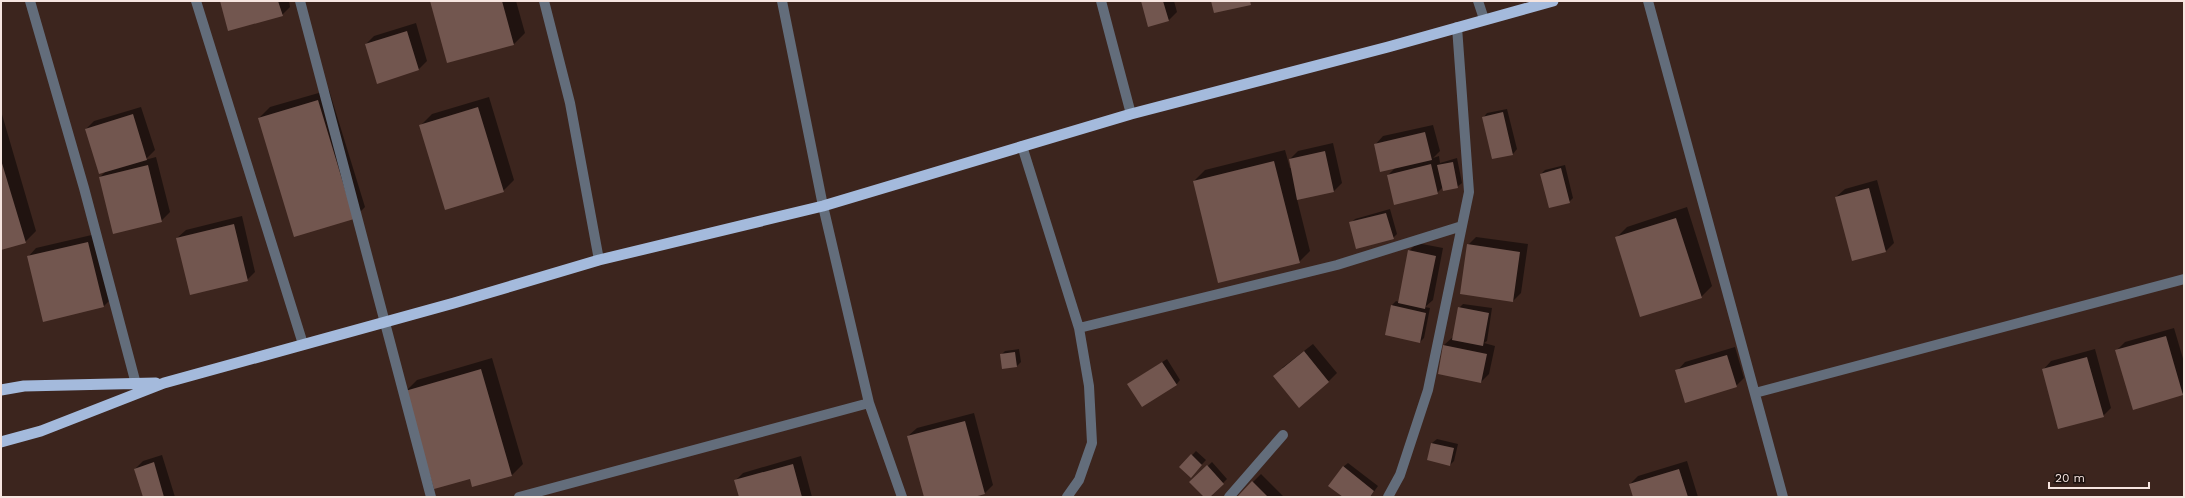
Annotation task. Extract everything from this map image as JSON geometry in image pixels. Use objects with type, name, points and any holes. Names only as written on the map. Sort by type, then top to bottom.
[{"type":"highway","points":[[1,442],[40,431],[164,383],[386,322],[599,260],[823,206],[1131,114],[1380,49],[1553,1]]},
{"type":"highway","points":[[1,390],[24,386],[164,383]]},
{"type":"street","points":[[30,1],[84,188],[136,384]]},
{"type":"street","points":[[196,1],[303,344]]},
{"type":"street","points":[[300,1],[431,497]]},
{"type":"street","points":[[544,1],[570,103],[599,260]]},
{"type":"street","points":[[782,1],[823,206],[869,403],[902,497]]},
{"type":"street","points":[[1101,1],[1131,114]]},
{"type":"street","points":[[1478,1],[1484,19]]},
{"type":"street","points":[[1648,1],[1783,497]]},
{"type":"street","points":[[1388,497],[1400,475],[1428,390],[1469,192],[1457,27]]},
{"type":"street","points":[[1022,146],[1079,328],[1089,386],[1092,443],[1079,480],[1067,497]]},
{"type":"street","points":[[1079,328],[1337,265],[1462,226]]},
{"type":"street","points":[[1755,393],[2184,279]]},
{"type":"street","points":[[519,497],[869,403]]},
{"type":"street","points":[[1229,497],[1283,435]]},
{"type":"building","points":[[220,1],[278,1],[283,16],[228,31]]},
{"type":"building","points":[[430,1],[502,1],[514,45],[447,63]]},
{"type":"building","points":[[1141,1],[1163,1],[1169,21],[1148,27]]},
{"type":"building","points":[[1211,1],[1250,1],[1251,5],[1214,13]]},
{"type":"building","points":[[407,31],[419,70],[377,84],[365,44]]},
{"type":"building","points":[[318,100],[354,219],[294,237],[258,118]]},
{"type":"building","points":[[478,107],[504,192],[445,210],[419,125]]},
{"type":"building","points":[[1503,112],[1513,155],[1492,159],[1482,117]]},
{"type":"building","points":[[133,114],[147,160],[99,174],[85,129]]},
{"type":"building","points":[[1425,132],[1432,160],[1380,172],[1374,144]]},
{"type":"building","points":[[1325,151],[1334,192],[1297,200],[1289,159]]},
{"type":"building","points":[[1,160],[26,243],[1,250]]},
{"type":"building","points":[[1274,161],[1300,263],[1218,283],[1193,181]]},
{"type":"building","points":[[1453,162],[1458,188],[1443,191],[1437,165]]},
{"type":"building","points":[[1431,164],[1438,194],[1394,205],[1387,175]]},
{"type":"building","points":[[148,165],[162,222],[113,234],[99,177]]},
{"type":"building","points":[[1561,168],[1570,203],[1549,208],[1540,174]]},
{"type":"building","points":[[1869,188],[1886,252],[1852,261],[1835,197]]},
{"type":"building","points":[[1386,213],[1394,239],[1356,249],[1349,222]]},
{"type":"building","points":[[1676,218],[1702,298],[1640,317],[1615,237]]},
{"type":"building","points":[[234,224],[248,281],[190,295],[176,238]]},
{"type":"building","points":[[88,242],[104,307],[43,322],[27,256]]},
{"type":"building","points":[[1467,244],[1520,252],[1513,302],[1460,294]]},
{"type":"building","points":[[1408,250],[1436,256],[1425,309],[1398,303]]},
{"type":"building","points":[[1391,305],[1426,313],[1420,343],[1385,335]]},
{"type":"building","points":[[1458,307],[1489,313],[1483,346],[1452,340]]},
{"type":"building","points":[[2166,336],[2183,395],[2133,410],[2115,350]]},
{"type":"building","points":[[1443,345],[1487,354],[1481,383],[1438,374]]},
{"type":"building","points":[[1304,351],[1329,382],[1299,408],[1273,376]]},
{"type":"building","points":[[1015,352],[1017,367],[1002,369],[1000,354]]},
{"type":"building","points":[[1727,355],[1737,387],[1685,403],[1675,370]]},
{"type":"building","points":[[2087,357],[2104,417],[2058,429],[2042,369]]},
{"type":"building","points":[[1162,362],[1177,385],[1142,407],[1127,384]]},
{"type":"building","points":[[481,369],[512,476],[472,487],[470,479],[434,489],[405,391]]},
{"type":"building","points":[[965,421],[985,494],[974,497],[924,497],[907,436]]},
{"type":"building","points":[[1431,443],[1454,448],[1450,466],[1427,460]]},
{"type":"building","points":[[1191,454],[1202,465],[1191,478],[1179,467]]},
{"type":"building","points":[[154,462],[164,497],[143,497],[134,469]]},
{"type":"building","points":[[793,464],[802,497],[739,497],[734,480]]},
{"type":"building","points":[[1207,465],[1224,484],[1210,497],[1204,497],[1189,482]]},
{"type":"building","points":[[1343,466],[1374,491],[1370,497],[1343,497],[1328,486]]},
{"type":"building","points":[[1679,469],[1688,497],[1633,497],[1629,484]]},
{"type":"building","points":[[1252,481],[1268,497],[1237,497]]}]
